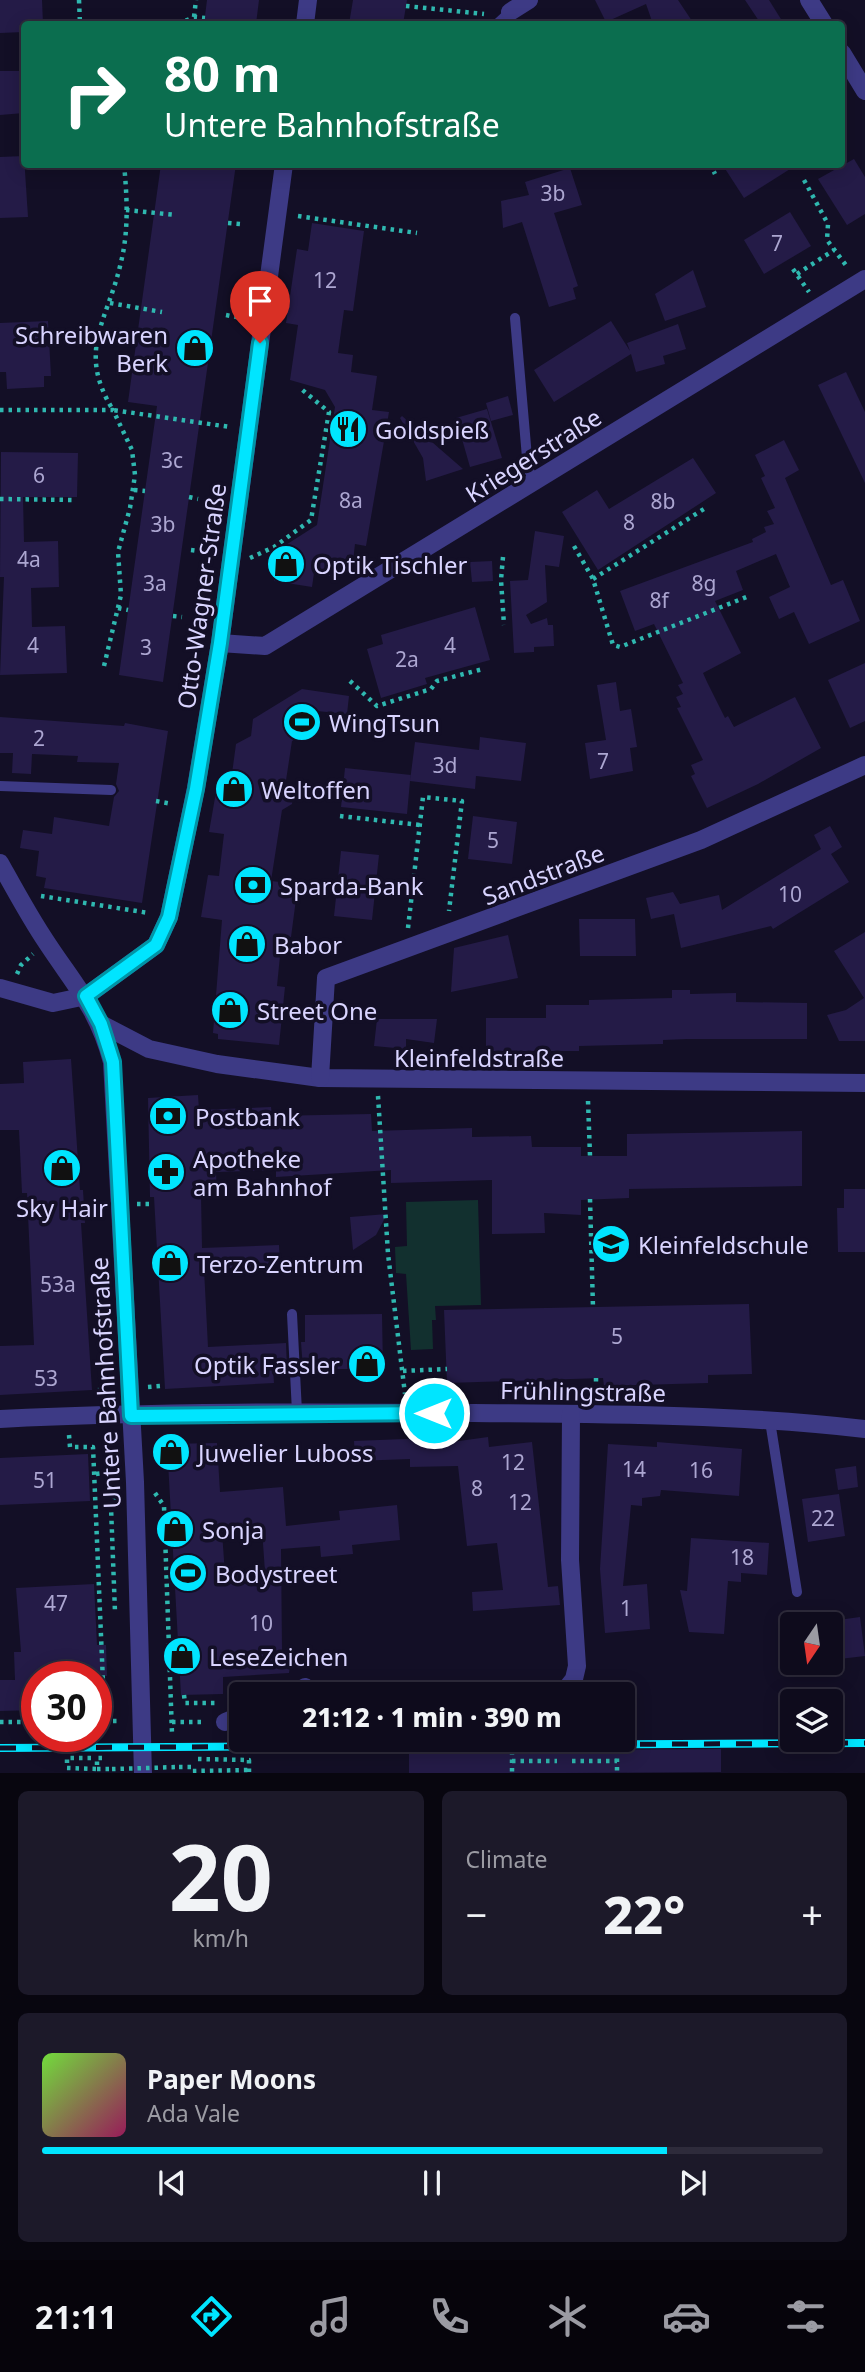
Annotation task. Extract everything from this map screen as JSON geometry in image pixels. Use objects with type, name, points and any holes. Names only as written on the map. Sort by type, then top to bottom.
[{"type":"street","points":[[304,21],[308,0]]},
{"type":"street","points":[[503,18],[528,0]]},
{"type":"street","points":[[809,0],[822,21]]},
{"type":"street","points":[[845,58],[865,91]]},
{"type":"street","name":"Otto-Wagner-Straße","points":[[86,996],[156,945],[169,917],[196,789],[220,643],[283,168]]},
{"type":"street","name":"Kriegerstraße","points":[[220,643],[265,646],[862,281]]},
{"type":"street","name":"Sandstraße","points":[[320,1079],[327,978],[446,937],[701,840],[865,765]]},
{"type":"street","name":"Untere Bahnhofstraße","points":[[0,863],[47,944],[86,996],[101,1024],[113,1062],[131,1416],[143,1773]]},
{"type":"street","points":[[7,985],[53,1003],[86,996]]},
{"type":"street","name":"Kleinfeldstraße","points":[[101,1024],[149,1049],[217,1064],[320,1079],[865,1083]]},
{"type":"street","name":"Frühlingstraße","points":[[0,1419],[407,1412],[571,1414],[770,1422],[865,1429]]},
{"type":"street","points":[[571,1414],[570,1560],[577,1666],[572,1682]]},
{"type":"lane","points":[[515,318],[528,469],[534,481]]},
{"type":"lane","points":[[0,786],[111,790]]},
{"type":"lane","points":[[292,1314],[297,1412]]},
{"type":"lane","points":[[770,1422],[797,1592]]},
{"type":"path","points":[[79,0],[80,21]]},
{"type":"path","points":[[194,17],[196,0]]},
{"type":"path","points":[[406,6],[489,14],[503,18]]},
{"type":"path","points":[[185,21],[194,17],[205,18]]},
{"type":"path","points":[[104,666],[122,586],[118,552],[134,491],[132,450],[97,380],[94,357],[97,332],[110,303],[124,249],[124,168]]},
{"type":"path","points":[[712,168],[715,174]]},
{"type":"path","points":[[804,180],[828,224],[828,240],[862,281]]},
{"type":"path","points":[[126,210],[176,215]]},
{"type":"path","points":[[298,216],[416,233]]},
{"type":"path","points":[[228,223],[240,224]]},
{"type":"path","points":[[797,274],[834,249]]},
{"type":"path","points":[[110,303],[163,312]]},
{"type":"path","points":[[274,547],[311,520],[329,412],[300,388]]},
{"type":"path","points":[[0,410],[113,410],[250,431]]},
{"type":"path","points":[[134,491],[145,491]]},
{"type":"path","points":[[189,497],[198,499]]},
{"type":"path","points":[[0,499],[74,500]]},
{"type":"path","points":[[593,579],[708,507]]},
{"type":"path","points":[[574,546],[593,579],[613,645],[621,647],[749,596]]},
{"type":"path","points":[[503,557],[500,580],[503,625]]},
{"type":"path","points":[[118,608],[128,610]]},
{"type":"path","points":[[173,616],[182,617]]},
{"type":"path","points":[[350,681],[377,706],[431,689],[438,681],[483,669]]},
{"type":"path","points":[[405,950],[424,797],[462,801],[446,937]]},
{"type":"path","points":[[340,816],[420,825]]},
{"type":"path","points":[[16,891],[169,917]]},
{"type":"path","points":[[7,985],[21,965],[35,952]]},
{"type":"path","points":[[377,1081],[388,1254],[407,1412]]},
{"type":"path","points":[[587,1082],[590,1156]]},
{"type":"path","points":[[590,1199],[593,1308]]},
{"type":"path","points":[[402,1371],[447,1369]]},
{"type":"path","points":[[145,1387],[161,1386]]},
{"type":"path","points":[[98,1391],[111,1390]]},
{"type":"path","points":[[69,1434],[69,1447],[93,1447]]},
{"type":"path","points":[[164,1436],[169,1444]]},
{"type":"path","points":[[97,1438],[93,1447],[102,1661]]},
{"type":"path","points":[[96,1474],[113,1472]]},
{"type":"path","points":[[164,1506],[172,1734]]},
{"type":"path","points":[[184,1695],[184,1703],[224,1703]]},
{"type":"path","points":[[112,1721],[120,1721]]},
{"type":"path","points":[[0,1722],[21,1722]]},
{"type":"path","points":[[172,1722],[189,1722]]},
{"type":"path","points":[[512,1752],[512,1773]]},
{"type":"path","points":[[617,1752],[617,1773]]},
{"type":"path","points":[[91,1758],[66,1758],[67,1769],[191,1767],[192,1771],[249,1772],[249,1753]]},
{"type":"path","points":[[97,1769],[97,1758],[102,1758]]},
{"type":"path","points":[[198,1759],[249,1759]]},
{"type":"path","points":[[512,1761],[557,1761]]},
{"type":"path","points":[[572,1761],[617,1761]]},
{"type":"green space","points":[[478,1200],[481,1305],[435,1306],[436,1320],[432,1320],[433,1349],[411,1350],[406,1274],[396,1273],[395,1247],[407,1246],[406,1202]]},
{"type":"building","points":[[0,0],[42,0],[43,21],[21,21],[21,32],[0,33]]},
{"type":"building","points":[[207,0],[259,0],[256,21],[204,21]]},
{"type":"building","points":[[353,0],[407,0],[404,21],[350,21]]},
{"type":"building","points":[[595,0],[678,0],[692,21],[652,21],[646,4],[606,21]]},
{"type":"building","points":[[745,0],[769,0],[782,21],[759,21]]},
{"type":"building","points":[[0,71],[21,71],[21,113],[0,115]]},
{"type":"building","points":[[21,156],[21,168],[25,168],[28,217],[0,218],[0,157]]},
{"type":"building","points":[[854,159],[865,177],[865,214],[847,225],[818,179],[838,168],[845,168],[845,164]]},
{"type":"building","points":[[160,168],[235,168],[163,682],[119,675],[157,406],[128,402]]},
{"type":"building","points":[[570,168],[582,205],[554,213],[578,286],[573,288],[576,299],[549,307],[522,222],[503,228],[501,201],[529,195],[525,182]]},
{"type":"building","points":[[725,168],[792,168],[744,198]]},
{"type":"building","points":[[790,212],[811,246],[764,274],[744,240]]},
{"type":"building","points":[[312,223],[364,231],[353,311],[344,310],[338,353],[353,355],[351,372],[377,376],[372,410],[389,412],[366,546],[355,544],[353,561],[333,558],[330,576],[314,573],[312,587],[274,581],[278,550],[317,525],[335,407],[325,390],[290,380],[298,325],[286,323],[297,249],[308,251]]},
{"type":"building","points":[[693,270],[706,307],[665,321],[655,294]]},
{"type":"building","points":[[48,321],[51,376],[44,376],[44,387],[7,389],[6,372],[0,372],[0,323]]},
{"type":"building","points":[[611,321],[630,351],[627,343],[678,324],[686,349],[663,356],[665,364],[636,372],[631,354],[554,402],[534,370]]},
{"type":"building","points":[[846,372],[865,412],[865,483],[818,385]]},
{"type":"building","points":[[508,396],[513,415],[491,421],[486,403]]},
{"type":"building","points":[[487,409],[502,458],[470,467],[456,418]]},
{"type":"building","points":[[402,416],[463,469],[426,481],[423,458],[400,418]]},
{"type":"building","points":[[784,440],[799,470],[785,478],[831,585],[843,580],[860,621],[809,644],[794,612],[779,619],[769,597],[790,587],[776,554],[736,571],[743,590],[715,601],[741,653],[703,673],[707,682],[725,718],[728,716],[734,727],[795,697],[821,748],[758,784],[707,808],[691,776],[695,774],[691,765],[703,760],[677,708],[681,707],[676,697],[683,694],[678,685],[683,683],[654,624],[635,631],[620,591],[753,542],[752,539],[766,532],[764,527],[774,524],[767,511],[775,508],[761,478],[765,476],[755,455]]},
{"type":"building","points":[[1,452],[78,453],[77,497],[23,497],[24,542],[58,541],[59,587],[31,588],[32,627],[65,626],[67,673],[0,675],[4,577],[0,577]]},
{"type":"building","points":[[693,458],[716,493],[598,570],[562,512],[597,490],[609,509]]},
{"type":"building","points":[[535,531],[564,536],[559,567],[545,565],[547,602],[526,615],[531,624],[547,618],[548,625],[553,625],[554,646],[534,647],[534,652],[514,653],[510,581],[528,580]]},
{"type":"building","points":[[492,561],[493,581],[472,582],[470,562]]},
{"type":"building","points":[[475,607],[490,660],[425,678],[427,684],[381,698],[367,649],[383,644],[381,635]]},
{"type":"building","points":[[865,663],[865,721],[850,728],[828,680]]},
{"type":"building","points":[[616,682],[620,711],[631,709],[637,747],[630,748],[633,771],[590,779],[585,743],[606,740],[597,685]]},
{"type":"building","points":[[302,689],[349,696],[347,714],[317,711],[315,727],[292,741],[285,787],[294,788],[292,804],[282,810],[271,881],[298,884],[291,937],[282,936],[277,986],[285,987],[279,1045],[218,1039],[218,1034],[213,1033],[222,920],[201,917],[208,875],[219,876],[224,834],[209,832],[216,792],[231,781],[236,744],[251,736],[253,719]]},
{"type":"building","points":[[0,717],[124,726],[125,723],[168,731],[142,903],[44,888],[46,878],[36,876],[39,851],[20,848],[23,830],[52,834],[54,817],[109,826],[114,797],[119,791],[116,784],[119,763],[77,762],[78,756],[32,754],[31,774],[12,773],[13,753],[0,753]]},
{"type":"building","points":[[480,737],[526,743],[521,781],[476,776],[475,789],[410,781],[407,814],[341,807],[345,768],[411,775],[415,742],[479,750]]},
{"type":"building","points":[[473,816],[517,822],[512,864],[468,859]]},
{"type":"building","points":[[830,826],[842,847],[831,854],[849,882],[773,929],[771,926],[681,948],[674,914],[651,919],[646,898],[673,892],[680,904],[719,895],[722,910],[821,849],[814,835]]},
{"type":"building","points":[[341,851],[379,855],[372,920],[334,916]]},
{"type":"building","points":[[579,919],[635,919],[636,956],[580,956]]},
{"type":"building","points":[[865,932],[865,1041],[839,1041],[827,1015],[846,1010],[864,998],[834,951]]},
{"type":"building","points":[[508,935],[518,978],[451,992],[454,948]]},
{"type":"building","points":[[672,990],[690,990],[690,994],[736,993],[736,1002],[807,1003],[807,1039],[687,1039],[663,1040],[663,1044],[579,1046],[579,1051],[486,1051],[486,1018],[546,1018],[546,1005],[589,1005],[589,1000],[672,998]]},
{"type":"building","points":[[377,1019],[437,1019],[434,1043],[406,1039],[406,1049],[374,1046]]},
{"type":"building","points":[[71,1059],[80,1190],[83,1190],[85,1223],[81,1223],[92,1390],[0,1395],[0,1346],[34,1345],[27,1193],[22,1193],[19,1130],[0,1130],[0,1084],[24,1083],[23,1062]]},
{"type":"building","points":[[198,1095],[199,1110],[271,1107],[272,1116],[371,1114],[372,1131],[472,1128],[472,1137],[531,1136],[532,1147],[581,1147],[581,1156],[627,1156],[627,1134],[802,1131],[802,1186],[629,1189],[629,1198],[581,1200],[581,1215],[544,1213],[545,1233],[492,1234],[492,1180],[391,1183],[391,1170],[276,1177],[276,1170],[216,1172],[217,1195],[201,1195],[202,1248],[279,1245],[280,1266],[204,1269],[208,1347],[286,1343],[287,1369],[273,1370],[274,1383],[165,1389],[154,1197],[150,1197],[148,1098]]},
{"type":"building","points":[[844,1189],[865,1189],[865,1252],[838,1252],[837,1208],[844,1208]]},
{"type":"building","points":[[387,1214],[376,1235],[353,1250],[350,1217]]},
{"type":"building","points":[[749,1304],[752,1374],[708,1375],[708,1383],[604,1386],[603,1378],[447,1383],[444,1310]]},
{"type":"building","points":[[382,1314],[383,1369],[303,1369],[301,1342],[305,1342],[305,1315]]},
{"type":"building","points":[[488,1437],[489,1447],[532,1442],[548,1587],[558,1586],[560,1605],[473,1611],[472,1592],[503,1590],[497,1543],[467,1546],[458,1466],[410,1467],[410,1459],[355,1461],[354,1441],[430,1438],[430,1445]]},
{"type":"building","points":[[657,1442],[742,1449],[739,1496],[661,1490],[660,1496],[642,1498],[642,1506],[631,1505],[623,1586],[647,1584],[650,1629],[605,1633],[600,1569],[608,1444],[657,1447]]},
{"type":"building","points":[[217,1443],[220,1492],[283,1487],[286,1526],[340,1520],[339,1511],[397,1505],[400,1540],[352,1545],[353,1554],[321,1557],[320,1546],[281,1549],[282,1651],[292,1651],[289,1673],[223,1677],[223,1694],[181,1695],[167,1444]],"holes":[[[262,1529],[265,1572],[225,1574],[222,1532]]]},
{"type":"building","points":[[88,1454],[90,1501],[0,1505],[0,1458]]},
{"type":"building","points":[[856,1466],[858,1487],[838,1490],[835,1469]]},
{"type":"building","points":[[839,1494],[845,1536],[808,1542],[802,1499]]},
{"type":"building","points":[[691,1538],[769,1543],[767,1575],[741,1573],[741,1582],[728,1581],[724,1634],[689,1632],[680,1590],[687,1591]]},
{"type":"building","points":[[94,1584],[97,1645],[106,1645],[107,1661],[21,1661],[21,1710],[0,1711],[0,1680],[15,1680],[14,1652],[21,1652],[16,1588]]},
{"type":"building","points":[[860,1617],[865,1656],[844,1658],[844,1619]]},
{"type":"building","points":[[721,1749],[721,1772],[409,1773],[409,1752],[635,1752],[635,1750]]},
{"type":"railway","points":[[0,1748],[865,1743]]},
{"type":"place","name":"Schreibwaren Berk","points":[[195,348]]},
{"type":"place","name":"Goldspieß","points":[[348,429]]},
{"type":"place","name":"Optik Tischler","points":[[286,564]]},
{"type":"place","name":"WingTsun","points":[[302,722]]},
{"type":"place","name":"Weltoffen","points":[[234,789]]},
{"type":"place","name":"Sparda-Bank","points":[[253,885]]},
{"type":"place","name":"Babor","points":[[247,944]]},
{"type":"place","name":"Street One","points":[[230,1010]]},
{"type":"place","name":"Postbank","points":[[168,1116]]},
{"type":"place","name":"Sky Hair","points":[[62,1168]]},
{"type":"place","name":"Apotheke am Bahnhof","points":[[166,1172]]},
{"type":"place","name":"Kleinfeldschule","points":[[611,1244]]},
{"type":"place","name":"Terzo-Zentrum","points":[[170,1263]]},
{"type":"place","name":"Optik Fassler","points":[[367,1364]]},
{"type":"place","name":"Juwelier Luboss","points":[[171,1452]]},
{"type":"place","name":"Sonja","points":[[175,1529]]},
{"type":"place","name":"Bodystreet","points":[[188,1573]]},
{"type":"place","name":"LeseZeichen","points":[[182,1656]]},
{"type":"route","points":[[260,343],[220,643],[196,789],[169,917],[156,945],[86,996],[101,1024],[113,1062],[131,1416],[297,1412],[434,1413]]}]
